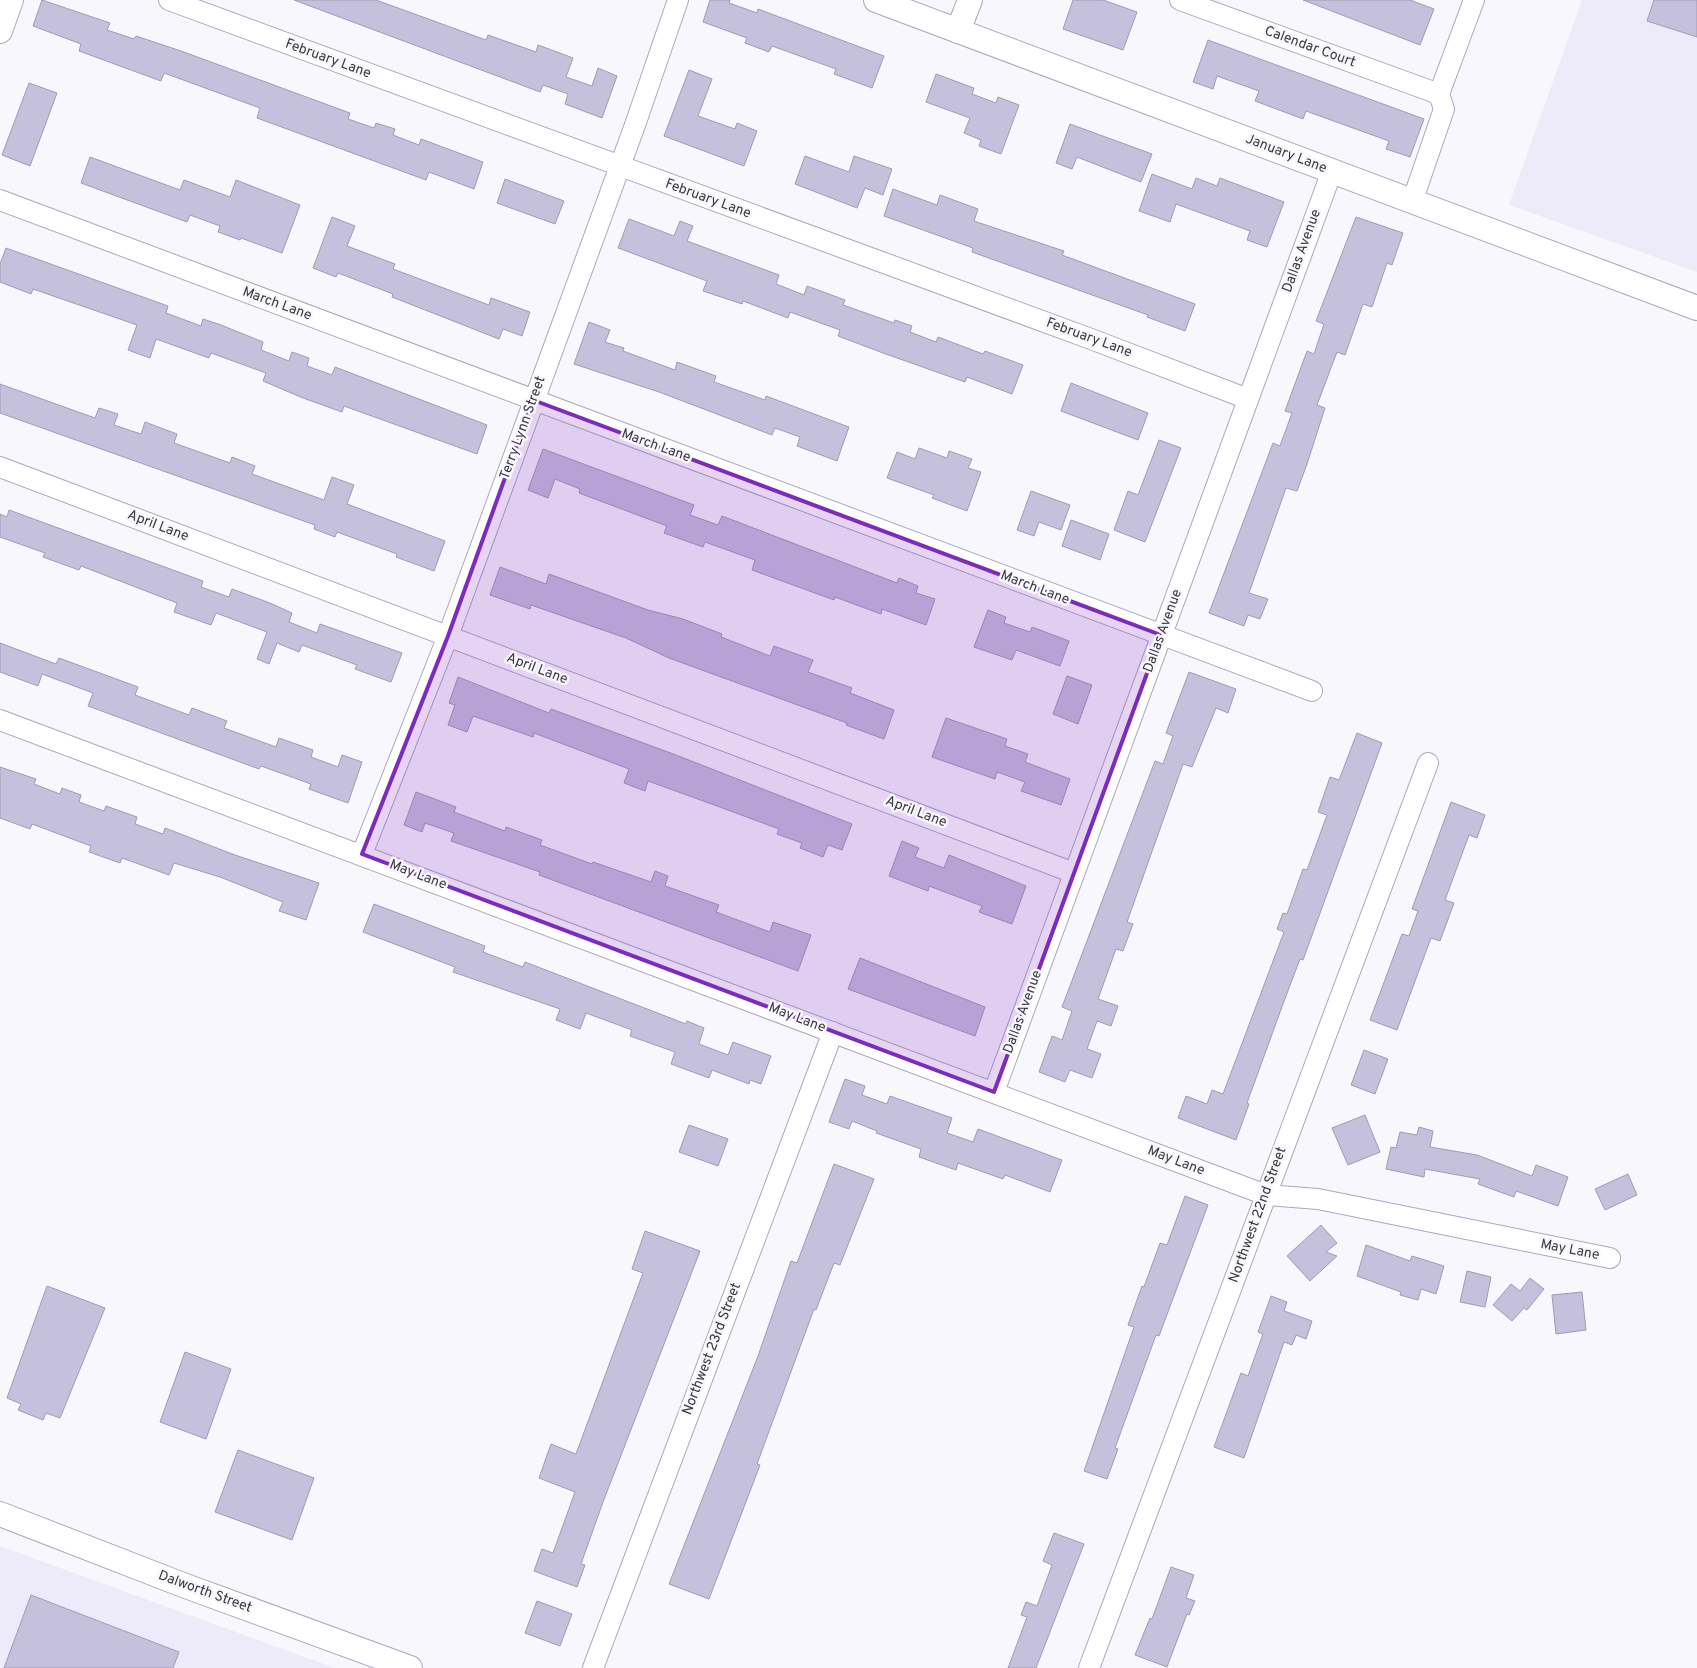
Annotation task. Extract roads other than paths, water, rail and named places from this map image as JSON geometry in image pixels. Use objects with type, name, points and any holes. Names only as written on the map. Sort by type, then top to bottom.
[{"type":"street","points":[[0,31],[11,0]]},
{"type":"street","name":"February Lane","points":[[169,0],[1091,339],[1248,399]]},
{"type":"street","name":"Terry Lynn Street","points":[[362,854],[448,636],[678,0]]},
{"type":"street","name":"January Lane","points":[[876,0],[1697,308]]},
{"type":"street","points":[[958,31],[970,0]]},
{"type":"street","name":"Calendar Court","points":[[1180,0],[1439,94]]},
{"type":"street","points":[[1412,202],[1444,109],[1439,94],[1474,0]]},
{"type":"street","name":"Dallas Avenue","points":[[994,1092],[1332,171]]},
{"type":"street","name":"March Lane","points":[[0,200],[1312,691]]},
{"type":"street","name":"April Lane","points":[[0,467],[1074,873]]},
{"type":"street","name":"May Lane","points":[[0,720],[362,854],[1266,1195],[1318,1199],[1610,1258]]},
{"type":"street","name":"Northwest 22nd Street","points":[[1089,1668],[1428,763]]},
{"type":"street","name":"Northwest 23rd Street","points":[[593,1668],[833,1032]]},
{"type":"street","name":"Dalworth Street","points":[[0,1514],[182,1585],[410,1668]]}]
